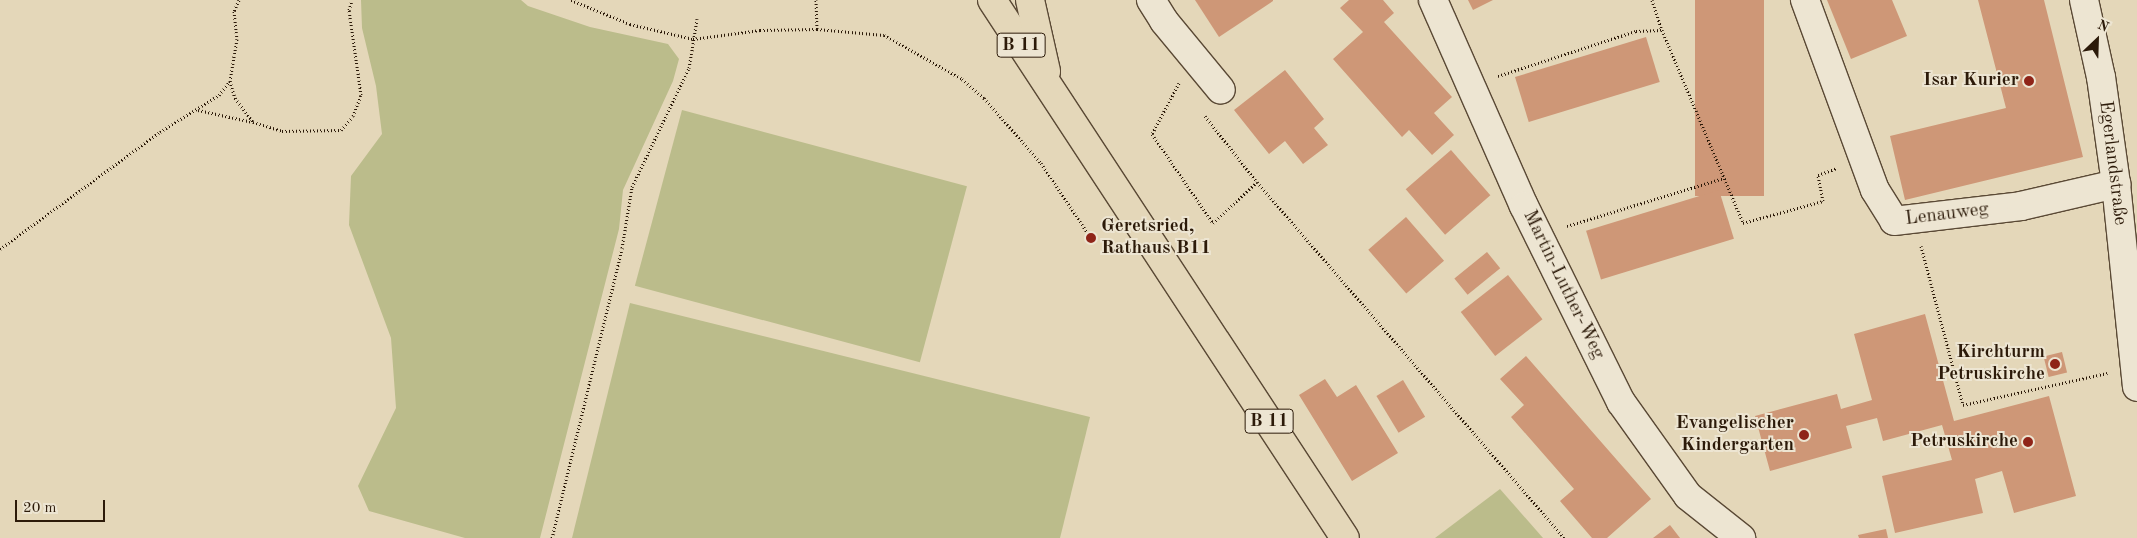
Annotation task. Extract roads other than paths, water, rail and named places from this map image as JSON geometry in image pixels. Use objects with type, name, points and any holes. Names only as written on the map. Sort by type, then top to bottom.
[{"type":"main road","name":"B 11","points":[[992,0],[1345,538]]},
{"type":"main road","points":[[1030,0],[1050,89]]},
{"type":"street","points":[[1152,0],[1164,21],[1222,90]]},
{"type":"street","name":"Martin-Luther-Weg","points":[[1433,0],[1469,87],[1538,235],[1621,402],[1688,496],[1741,538]]},
{"type":"street","name":"Lenauweg","points":[[1804,0],[1875,190],[1894,221],[2021,206],[2116,184]]},
{"type":"street","name":"Egerlandstraße","points":[[2084,0],[2101,76],[2116,184],[2136,379]]},
{"type":"place","name":"Isar Kurier","points":[[2029,81]]},
{"type":"place","name":"Geretsried, Rathaus B11","points":[[1091,238]]},
{"type":"place","name":"Kirchturm Petruskirche","points":[[2055,364]]},
{"type":"place","name":"Evangelischer Kindergarten","points":[[1804,435]]},
{"type":"place","name":"Petruskirche","points":[[2028,442]]}]
